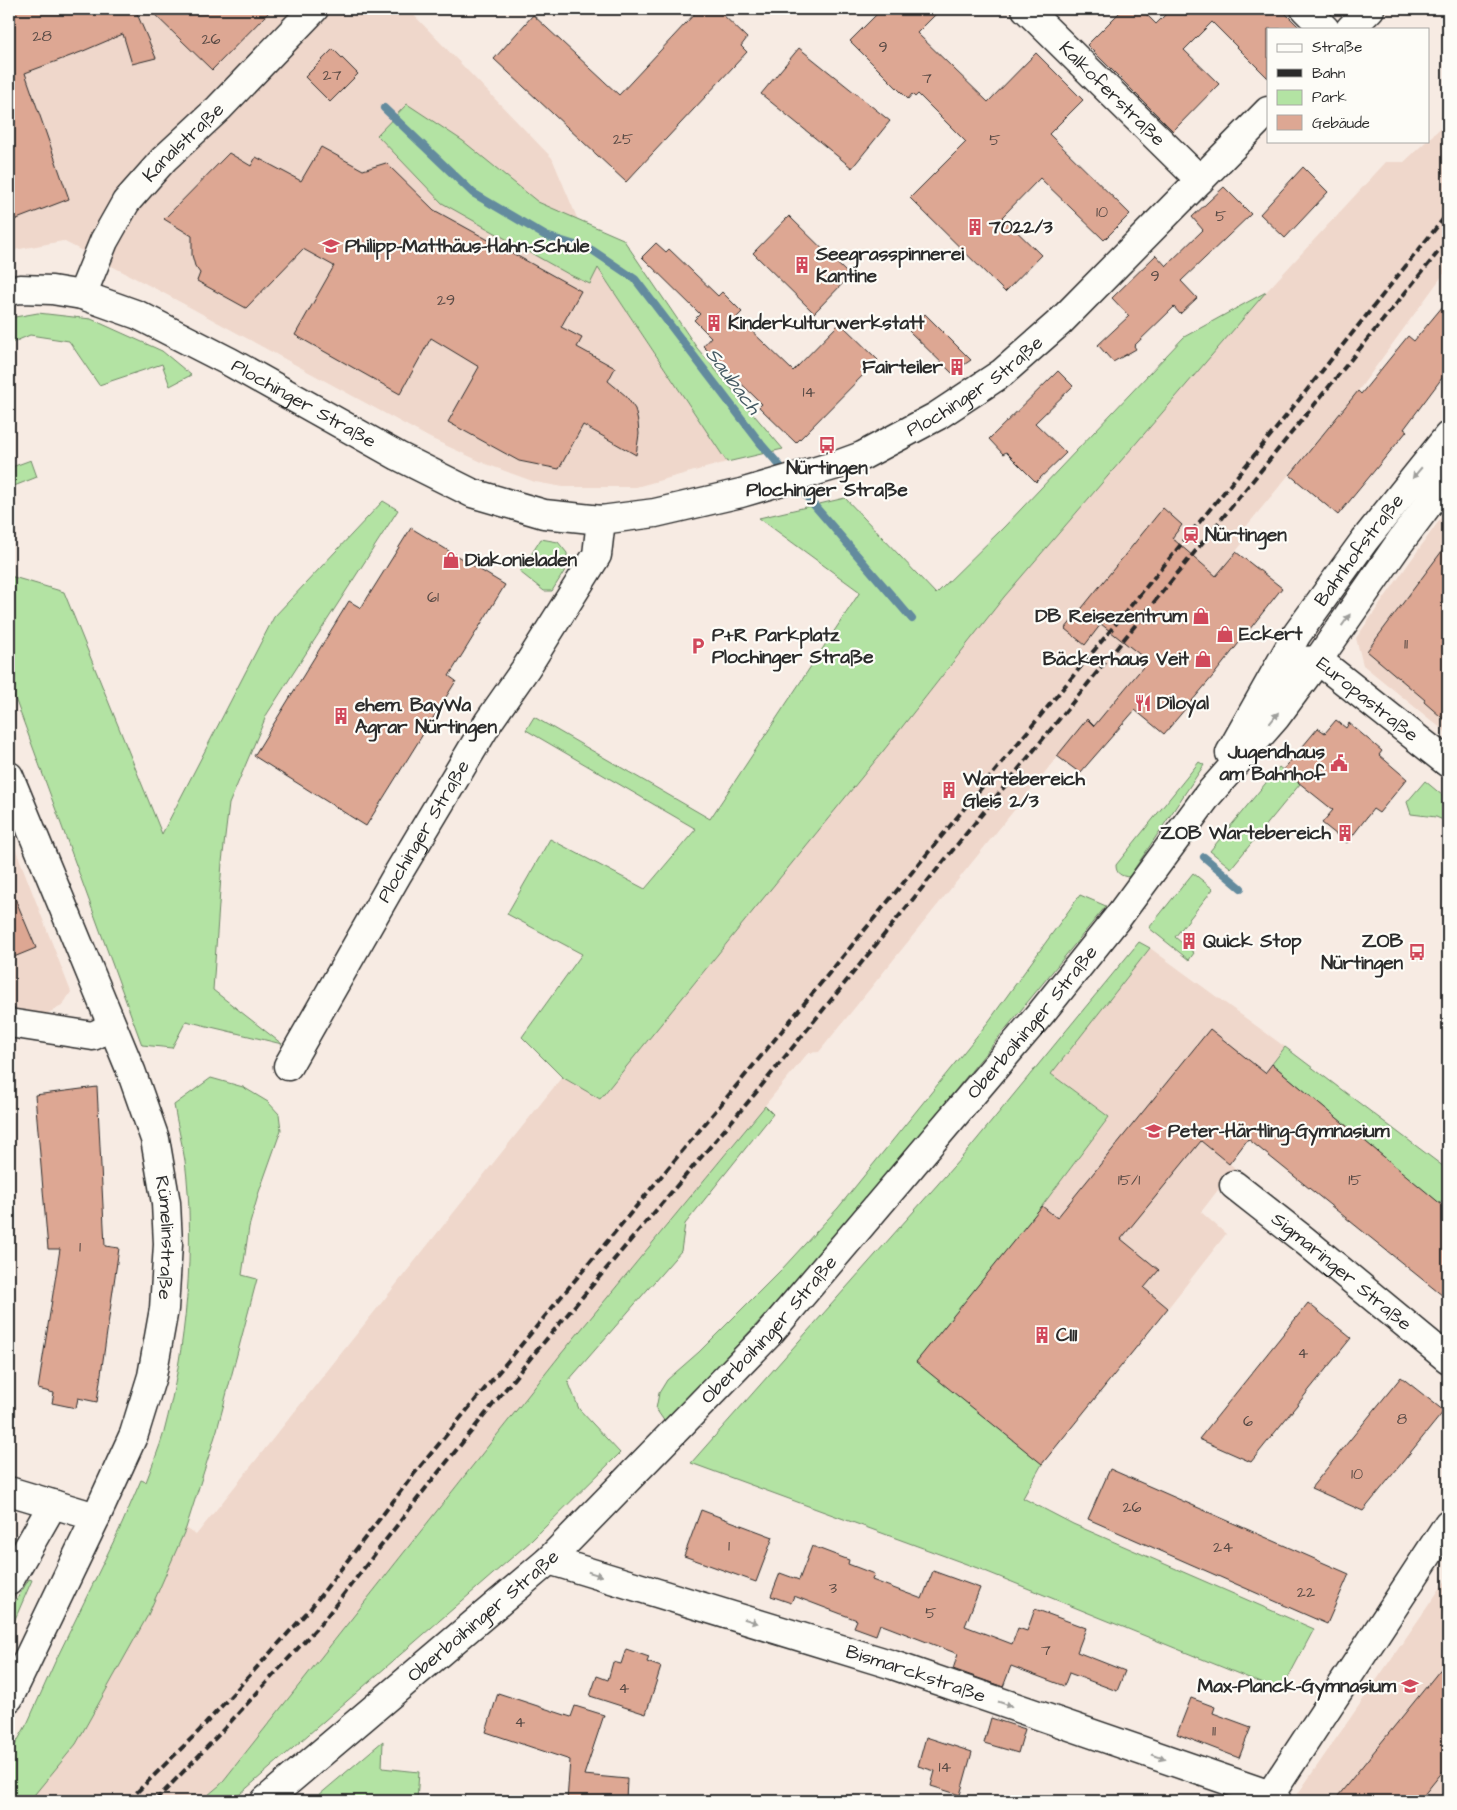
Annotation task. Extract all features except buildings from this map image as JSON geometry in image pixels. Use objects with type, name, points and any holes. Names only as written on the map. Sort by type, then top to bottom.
[{"type":"street","name":"Kanalstraße","points":[[82,294],[104,241],[126,202],[164,159],[218,108],[314,9]]},
{"type":"street","name":"Kalkoferstraße","points":[[1026,9],[1200,180]]},
{"type":"street","points":[[1305,9],[1324,28]]},
{"type":"street","points":[[1351,28],[1370,9]]},
{"type":"street","name":"Plochinger Straße","points":[[9,291],[20,289],[52,290],[82,294],[138,315],[230,362],[398,456],[472,493],[544,514],[601,520],[655,513],[741,493],[862,456],[936,416],[1002,373],[1060,322],[1267,112]]},
{"type":"street","name":"Bahnhofstraße","points":[[1278,668],[1297,634],[1370,533],[1448,436]]},
{"type":"street","name":"Bahnhofstraße","points":[[1318,660],[1400,542],[1448,478]]},
{"type":"street","name":"Plochinger Straße","points":[[288,1066],[392,884],[489,721],[526,668],[597,555],[601,520]]},
{"type":"street","points":[[1318,660],[1315,638],[1323,598]]},
{"type":"street","name":"Europastraße","points":[[1278,668],[1297,662],[1318,660],[1448,763]]},
{"type":"street","name":"Oberboihinger Straße","points":[[265,1801],[549,1560],[768,1335],[1042,1012],[1128,904],[1208,794],[1276,717],[1318,660]]},
{"type":"street","name":"Oberboihinger Straße","points":[[1208,794],[1278,668]]},
{"type":"street","name":"Rümelinstraße","points":[[9,776],[131,1072],[155,1139],[166,1203],[168,1244],[164,1309],[152,1376],[134,1434],[9,1698]]},
{"type":"street","points":[[9,1023],[93,1036],[112,1028]]},
{"type":"street","name":"Sigmaringer Straße","points":[[1234,1185],[1448,1359]]},
{"type":"street","points":[[9,1491],[96,1517]]},
{"type":"street","points":[[9,1580],[53,1504]]},
{"type":"street","points":[[1274,1798],[1448,1524]]},
{"type":"street","name":"Bismarckstraße","points":[[549,1560],[893,1665],[1274,1798]]},
{"type":"shaded area","name":"Philipp-Matthäus-Hahn-Schule","points":[[9,9],[408,9],[552,158],[598,268],[727,462],[636,487],[563,487],[535,482],[486,464],[430,438],[158,290],[63,241],[9,251]]},
{"type":"shaded area","points":[[1448,121],[1448,268],[1358,391],[1240,534],[1246,539],[1216,576],[1209,570],[1153,654],[1094,726],[1087,720],[819,1052],[808,1053],[561,1354],[220,1785],[201,1801],[28,1801],[76,1744],[147,1615],[186,1528],[196,1535],[562,1077],[600,1099],[884,750],[1004,597],[1266,292],[1386,162],[1404,162],[1425,142],[1430,142],[1430,138]]},
{"type":"shaded area","points":[[1448,508],[1448,734],[1363,665],[1356,638]]},
{"type":"shaded area","points":[[9,832],[71,992],[62,1006],[46,1014],[9,1007]]},
{"type":"shaded area","name":"Peter-Härtling-Gymnasium","points":[[1150,948],[1285,1047],[1225,1121],[1201,1141],[1235,1168],[1201,1212],[1226,1234],[1168,1308],[1042,1206],[1109,1117],[1051,1074]]},
{"type":"shaded area","name":"Max-Planck-Gymnasium","points":[[1448,1577],[1448,1801],[1304,1801],[1297,1795]]},
{"type":"green space","points":[[407,104],[463,141],[538,202],[623,239],[697,348],[783,449],[727,462],[598,268],[590,284],[570,275],[442,203],[377,135]]},
{"type":"green space","points":[[1266,292],[1004,597],[884,750],[600,1099],[562,1077],[522,1037],[582,954],[507,914],[550,839],[645,889],[696,829],[526,730],[534,717],[710,819],[860,592],[759,518],[845,498],[936,594],[1005,526],[1184,337]]},
{"type":"green space","points":[[38,313],[91,319],[162,351],[191,375],[170,386],[162,364],[99,385],[69,341],[30,335],[9,344],[9,318]]},
{"type":"green space","points":[[31,460],[37,477],[9,488],[9,468]]},
{"type":"green space","points":[[383,501],[398,510],[267,714],[229,804],[222,862],[213,990],[282,1044],[186,1021],[172,1048],[142,1045],[9,682],[9,573],[10,576],[64,592],[162,834],[274,617]]},
{"type":"green space","points":[[541,539],[558,542],[567,553],[567,567],[552,591],[544,591],[520,572]]},
{"type":"green space","points":[[1199,762],[1204,765],[1129,877],[1120,874],[1117,871],[1116,865]]},
{"type":"green space","points":[[1279,767],[1300,784],[1231,868],[1210,851]]},
{"type":"green space","points":[[1425,781],[1448,800],[1448,822],[1436,817],[1411,814],[1407,802]]},
{"type":"green space","points":[[1193,873],[1213,889],[1175,937],[1194,953],[1189,960],[1149,928]]},
{"type":"green space","points":[[1080,895],[1106,906],[842,1229],[665,1422],[656,1409],[659,1393],[667,1380],[699,1352],[782,1269],[838,1208],[989,1021]]},
{"type":"green space","points":[[1139,942],[1150,948],[1051,1074],[1109,1117],[1042,1206],[1042,1464],[1023,1498],[1073,1524],[1314,1629],[1281,1691],[980,1569],[691,1463],[969,1149]]},
{"type":"green space","points":[[1285,1047],[1448,1170],[1448,1198],[1446,1196],[1440,1204],[1272,1064]]},
{"type":"green space","points":[[211,1078],[243,1087],[268,1102],[279,1114],[281,1130],[249,1227],[242,1275],[257,1279],[217,1430],[186,1528],[148,1615],[76,1744],[28,1801],[9,1801],[9,1756],[28,1722],[141,1480],[146,1482],[164,1432],[178,1367],[187,1297],[189,1262],[188,1194],[185,1161],[174,1105]]},
{"type":"green space","points":[[765,1106],[773,1114],[685,1224],[681,1251],[568,1381],[579,1409],[620,1453],[531,1541],[232,1801],[201,1801],[220,1785],[561,1354]]},
{"type":"green space","points":[[29,1579],[32,1580],[9,1633],[9,1612]]},
{"type":"green space","points":[[383,1741],[382,1768],[419,1772],[417,1801],[312,1801]]},
{"type":"waterway","name":"Saubach","points":[[384,108],[473,193],[546,236],[592,250],[635,279],[761,444],[787,474]]},
{"type":"waterway","name":"Saubach","points":[[795,483],[912,619]]},
{"type":"waterway","name":"Saubach","points":[[1204,857],[1241,888]]},
{"type":"railway","points":[[128,1801],[198,1732],[311,1608],[414,1474],[762,1055],[1275,430],[1448,213]]},
{"type":"railway","points":[[155,1801],[323,1621],[429,1484],[533,1355],[754,1095],[1448,240]]},
{"type":"place","name":"7022/3","points":[[975,227]]},
{"type":"place","name":"Philipp-Matthäus-Hahn-Schule","points":[[331,246]]},
{"type":"place","name":"Seegrasspinnerei Kantine","points":[[802,265]]},
{"type":"place","name":"Kinderkulturwerkstatt","points":[[714,323]]},
{"type":"place","name":"Fairteiler","points":[[957,367]]},
{"type":"place","name":"Nürtingen Plochinger Straße","points":[[827,445]]},
{"type":"place","name":"Nürtingen","points":[[1191,535]]},
{"type":"place","name":"Diakonieladen","points":[[451,560]]},
{"type":"place","name":"DB Reisezentrum","points":[[1201,616]]},
{"type":"place","name":"Eckert","points":[[1225,634]]},
{"type":"place","name":"P+R Parkplatz Plochinger Straße","points":[[698,646]]},
{"type":"place","name":"Bäckerhaus Veit","points":[[1203,659]]},
{"type":"place","name":"Diloyal","points":[[1143,703]]},
{"type":"place","name":"ehem. BayWa Agrar Nürtingen","points":[[341,716]]},
{"type":"place","name":"Jugendhaus am Bahnhof","points":[[1339,763]]},
{"type":"place","name":"Wartebereich Gleis 2/3","points":[[949,790]]},
{"type":"place","name":"ZOB Wartebereich","points":[[1345,833]]},
{"type":"place","name":"Quick Stop","points":[[1189,941]]},
{"type":"place","name":"ZOB Nürtingen","points":[[1417,952]]},
{"type":"place","name":"Peter-Härtling-Gymnasium","points":[[1154,1131]]},
{"type":"place","name":"CI11","points":[[1042,1335]]},
{"type":"place","name":"Max-Planck-Gymnasium","points":[[1410,1686]]}]
